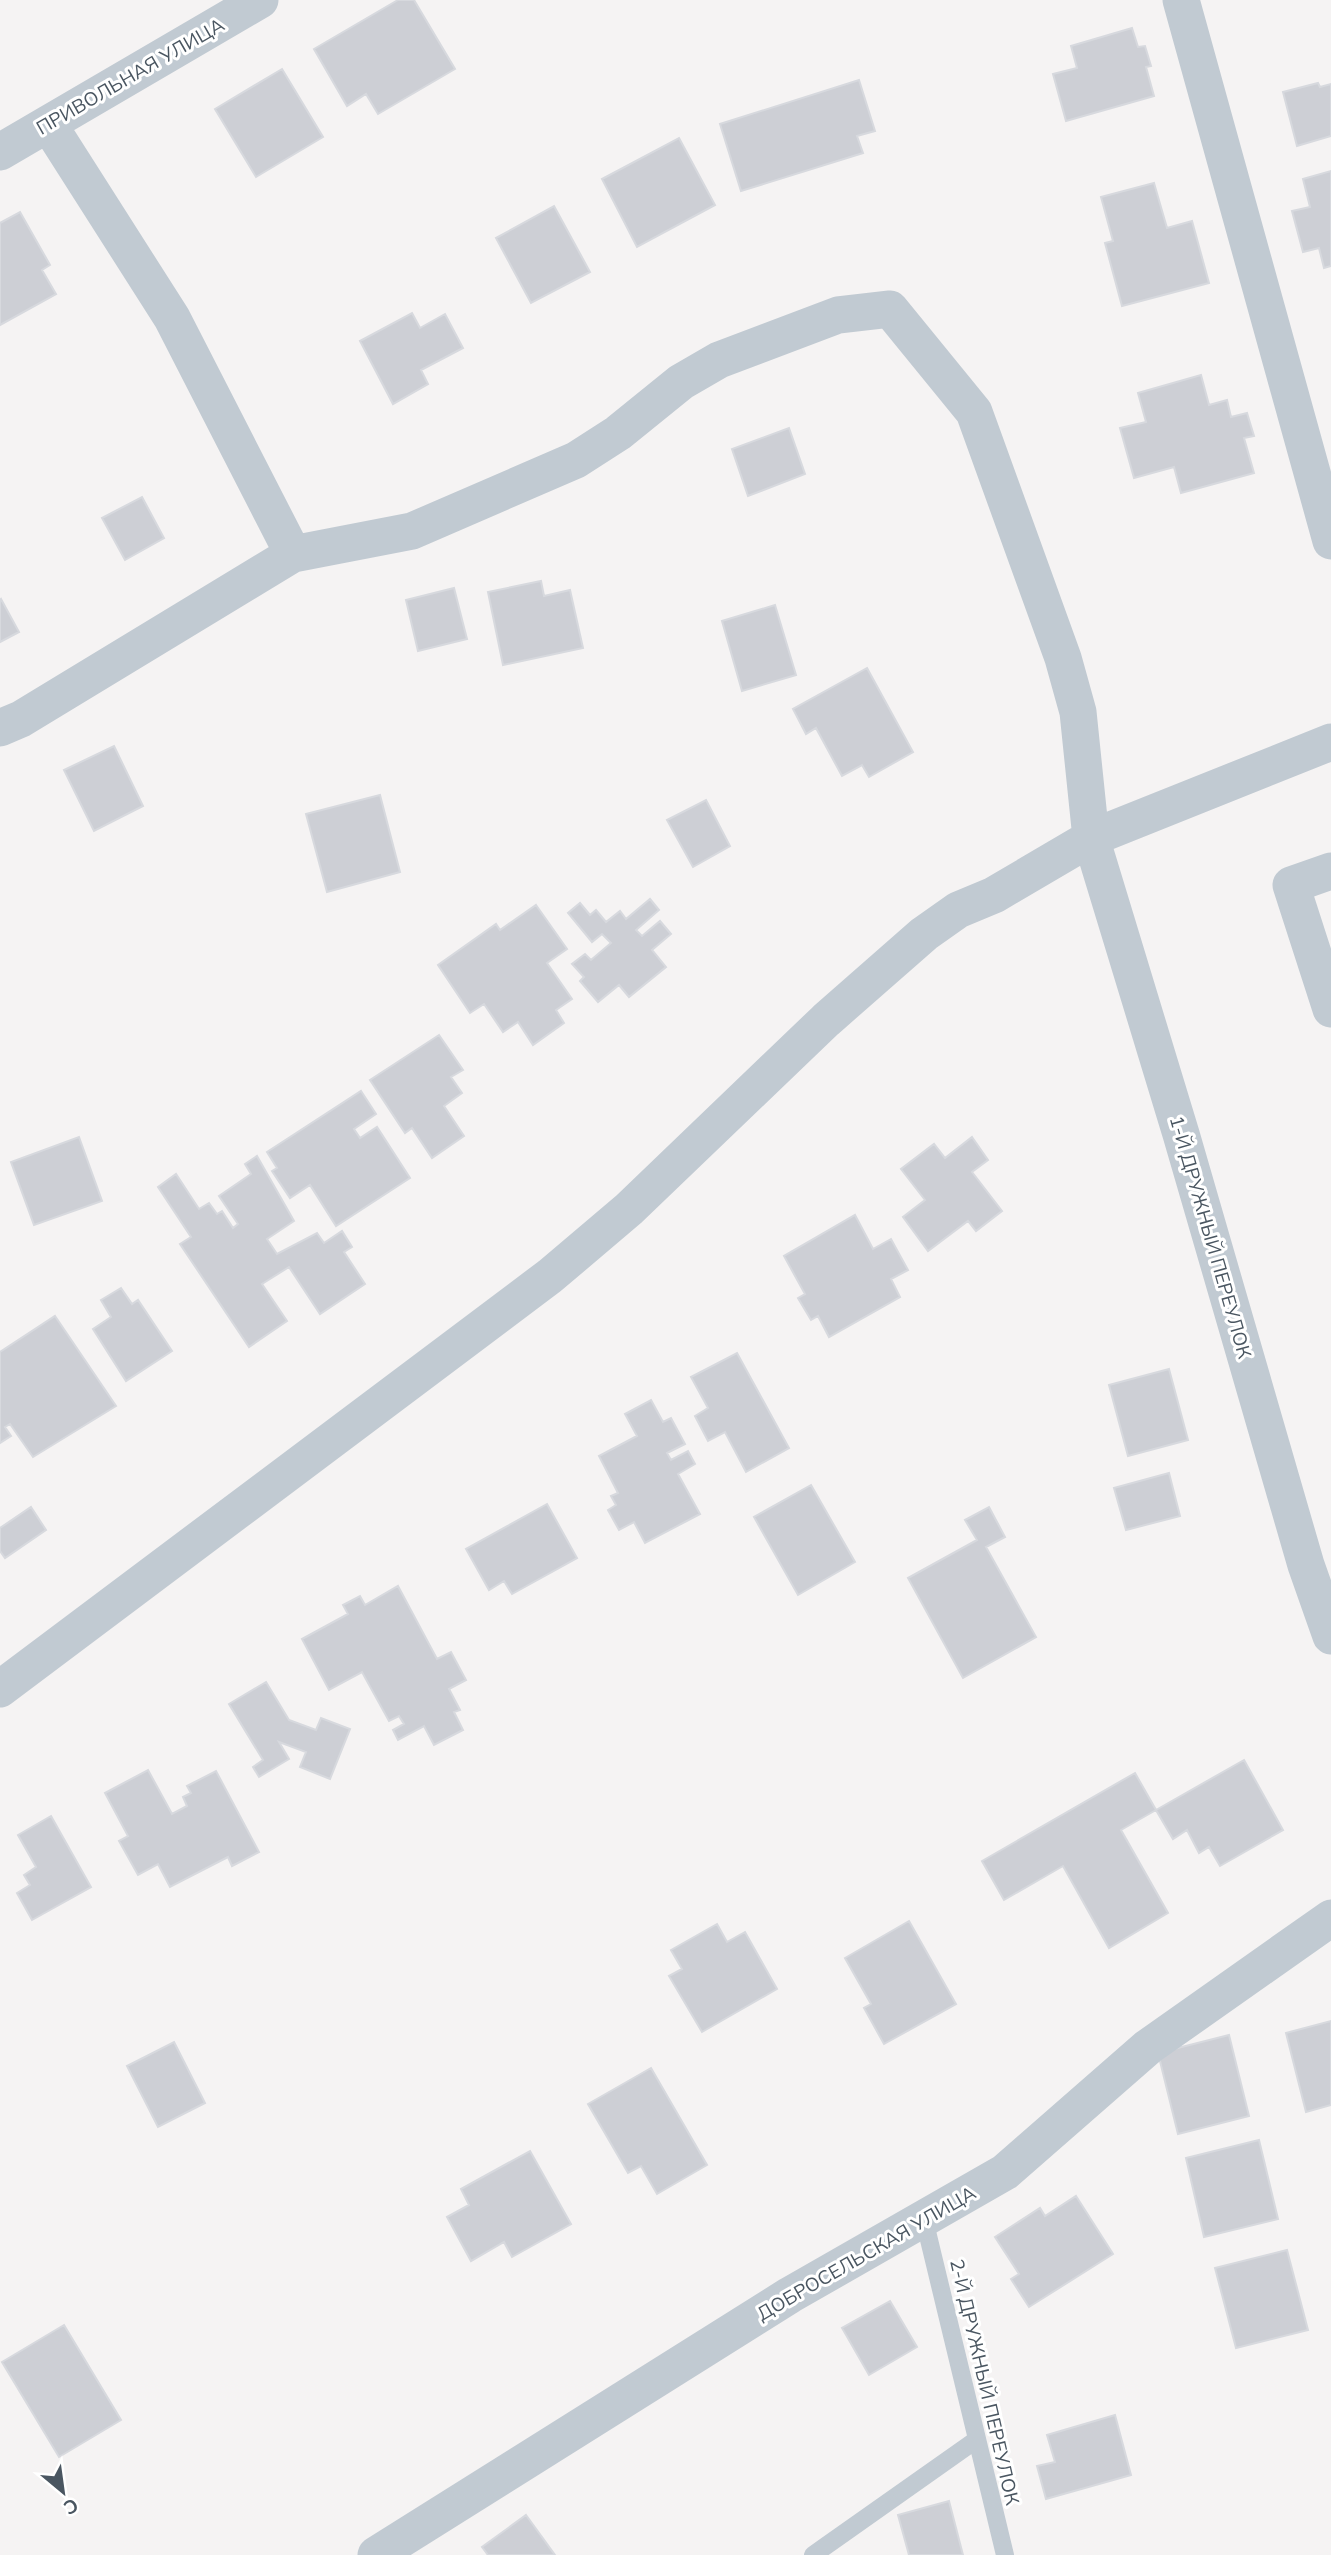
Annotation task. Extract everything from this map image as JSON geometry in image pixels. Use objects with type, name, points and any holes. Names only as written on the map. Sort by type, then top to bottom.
[{"type":"street","name":"ПРИВОЛЬНАЯ УЛИЦА","points":[[0,152],[260,0]]},
{"type":"street","points":[[1181,0],[1331,541]]},
{"type":"street","points":[[0,728],[21,719],[293,554],[172,318],[49,125]]},
{"type":"street","name":"1-Й ДРУЖНЫЙ ПЕРЕУЛОК","points":[[293,554],[412,531],[576,460],[618,433],[681,382],[719,360],[838,315],[890,309],[974,412],[1063,657],[1078,712],[1091,838],[1181,1134],[1306,1565],[1331,1636]]},
{"type":"street","points":[[0,1689],[550,1276],[629,1209],[765,1076],[924,934],[958,910],[994,895],[1091,838],[1331,742]]},
{"type":"street","points":[[1331,871],[1291,885],[1331,1009]]},
{"type":"street","name":"ДОБРОСЕЛЬСКАЯ УЛИЦА","points":[[376,2555],[790,2295],[1005,2172],[1148,2047],[1331,1918]]},
{"type":"lane","name":"2-Й ДРУЖНЫЙ ПЕРЕУЛОК","points":[[924,2219],[975,2440],[1005,2555]]},
{"type":"lane","points":[[813,2555],[975,2440]]},
{"type":"building","points":[[398,0],[414,0],[455,69],[378,114],[366,94],[347,106],[314,49]]},
{"type":"building","points":[[1132,28],[1138,47],[1145,46],[1151,66],[1146,67],[1154,96],[1066,121],[1053,74],[1077,68],[1071,46]]},
{"type":"building","points":[[282,69],[323,137],[256,177],[215,109]]},
{"type":"building","points":[[859,80],[875,131],[857,136],[863,153],[741,191],[720,124]]},
{"type":"building","points":[[1318,83],[1320,87],[1331,84],[1331,136],[1297,146],[1283,92]]},
{"type":"building","points":[[679,138],[715,205],[637,247],[602,179]]},
{"type":"building","points":[[1331,171],[1331,266],[1324,268],[1319,248],[1303,252],[1292,211],[1310,207],[1303,179]]},
{"type":"building","points":[[1154,183],[1167,228],[1192,221],[1209,283],[1122,306],[1105,243],[1113,241],[1101,197]]},
{"type":"building","points":[[554,206],[590,272],[531,303],[496,238]]},
{"type":"building","points":[[20,212],[50,265],[42,270],[56,294],[0,325],[0,223]]},
{"type":"building","points":[[412,313],[420,328],[445,314],[463,348],[421,370],[428,384],[393,404],[360,341]]},
{"type":"building","points":[[1201,375],[1209,405],[1227,400],[1231,417],[1247,413],[1254,436],[1244,438],[1254,473],[1181,493],[1174,467],[1134,478],[1120,428],[1146,422],[1138,393]]},
{"type":"building","points":[[789,428],[805,474],[748,496],[732,449]]},
{"type":"building","points":[[142,497],[164,538],[125,560],[102,518]]},
{"type":"building","points":[[541,581],[544,596],[570,590],[583,648],[503,665],[488,592]]},
{"type":"building","points":[[454,588],[467,639],[418,651],[406,600]]},
{"type":"building","points":[[0,600],[19,632],[0,642]]},
{"type":"building","points":[[775,605],[796,675],[742,691],[722,621]]},
{"type":"building","points":[[867,668],[913,752],[869,777],[862,765],[842,776],[816,728],[806,734],[793,709]]},
{"type":"building","points":[[114,746],[143,806],[94,831],[64,770]]},
{"type":"building","points":[[380,795],[400,872],[327,892],[306,814]]},
{"type":"building","points":[[706,800],[730,846],[693,867],[667,820]]},
{"type":"building","points":[[650,899],[659,910],[636,930],[642,936],[660,921],[671,934],[652,950],[666,967],[629,997],[619,985],[598,1002],[580,981],[584,977],[572,964],[585,954],[591,960],[611,943],[602,934],[592,942],[568,913],[580,903],[590,915],[596,910],[606,922],[620,911],[626,919]]},
{"type":"building","points":[[536,905],[567,949],[547,963],[572,999],[556,1010],[564,1023],[533,1045],[518,1022],[503,1032],[484,1004],[470,1013],[438,965],[496,924],[500,930]]},
{"type":"building","points":[[439,1035],[463,1070],[451,1077],[462,1093],[444,1106],[464,1136],[432,1158],[412,1128],[405,1133],[370,1080]]},
{"type":"building","points":[[361,1091],[376,1114],[354,1129],[360,1138],[377,1127],[410,1178],[336,1226],[310,1185],[290,1198],[272,1171],[277,1168],[267,1152]]},
{"type":"building","points":[[79,1137],[102,1201],[34,1225],[11,1162]]},
{"type":"building","points":[[972,1137],[988,1160],[972,1172],[1002,1211],[976,1231],[968,1221],[928,1251],[903,1217],[925,1200],[901,1169],[934,1144],[945,1158]]},
{"type":"building","points":[[257,1156],[294,1221],[267,1239],[277,1254],[317,1233],[324,1243],[342,1231],[352,1247],[344,1252],[365,1284],[320,1314],[289,1267],[262,1284],[287,1321],[249,1347],[180,1244],[191,1237],[158,1187],[176,1174],[199,1209],[209,1203],[217,1214],[222,1211],[233,1228],[238,1224],[219,1196],[251,1174],[245,1164]]},
{"type":"building","points":[[855,1215],[873,1249],[891,1239],[908,1270],[891,1279],[900,1297],[829,1337],[818,1316],[811,1320],[798,1298],[805,1294],[784,1256]]},
{"type":"building","points":[[121,1288],[132,1304],[138,1300],[172,1351],[126,1381],[93,1329],[111,1317],[101,1300]]},
{"type":"building","points":[[55,1316],[116,1406],[33,1457],[10,1424],[5,1427],[11,1436],[0,1443],[0,1352]]},
{"type":"building","points":[[737,1353],[789,1448],[746,1472],[725,1432],[708,1441],[695,1416],[708,1408],[691,1377]]},
{"type":"building","points":[[1169,1369],[1188,1440],[1128,1456],[1109,1385]]},
{"type":"building","points":[[651,1400],[663,1422],[671,1418],[685,1444],[667,1453],[671,1460],[688,1451],[695,1464],[678,1474],[700,1514],[645,1543],[634,1522],[619,1530],[608,1510],[616,1505],[611,1496],[618,1493],[599,1456],[637,1436],[625,1414]]},
{"type":"building","points":[[1169,1473],[1180,1516],[1126,1530],[1114,1488]]},
{"type":"building","points":[[811,1485],[855,1562],[798,1595],[754,1517]]},
{"type":"building","points":[[547,1504],[577,1558],[512,1594],[504,1581],[489,1590],[466,1549]]},
{"type":"building","points":[[31,1507],[46,1530],[5,1558],[0,1551],[0,1528]]},
{"type":"building","points":[[989,1507],[1005,1537],[986,1547],[1036,1637],[963,1678],[908,1578],[977,1540],[965,1520]]},
{"type":"building","points":[[398,1586],[437,1659],[451,1652],[466,1680],[449,1689],[460,1710],[454,1712],[463,1730],[434,1745],[424,1726],[398,1740],[393,1730],[404,1724],[399,1716],[389,1721],[362,1672],[329,1690],[302,1639],[348,1614],[343,1605],[360,1596],[365,1605]]},
{"type":"building","points":[[266,1682],[289,1720],[316,1730],[321,1718],[350,1729],[330,1779],[300,1767],[306,1752],[279,1742],[289,1759],[259,1777],[253,1767],[263,1760],[229,1704]]},
{"type":"building","points":[[1244,1760],[1283,1830],[1220,1866],[1209,1847],[1199,1853],[1187,1830],[1173,1839],[1156,1810]]},
{"type":"building","points":[[148,1770],[172,1814],[187,1806],[183,1797],[191,1793],[187,1786],[216,1771],[259,1852],[232,1866],[228,1857],[170,1887],[158,1864],[138,1875],[119,1841],[128,1836],[105,1793]]},
{"type":"building","points":[[1135,1773],[1156,1810],[1121,1830],[1168,1913],[1109,1948],[1063,1866],[1004,1900],[982,1861]]},
{"type":"building","points":[[51,1816],[91,1887],[32,1920],[17,1893],[30,1885],[24,1875],[36,1867],[18,1835]]},
{"type":"building","points":[[909,1921],[956,2004],[884,2044],[864,2008],[871,2004],[845,1958]]},
{"type":"building","points":[[717,1924],[727,1942],[745,1932],[777,1989],[702,2032],[669,1976],[682,1969],[671,1950]]},
{"type":"building","points":[[1331,2021],[1331,2105],[1306,2112],[1286,2033]]},
{"type":"building","points":[[1229,2035],[1249,2116],[1178,2134],[1158,2053]]},
{"type":"building","points":[[174,2042],[205,2103],[158,2127],[127,2066]]},
{"type":"building","points":[[651,2068],[707,2165],[657,2194],[641,2166],[628,2173],[588,2104]]},
{"type":"building","points":[[1259,2140],[1278,2219],[1204,2237],[1186,2158]]},
{"type":"building","points":[[530,2151],[571,2224],[512,2257],[504,2242],[471,2261],[447,2217],[469,2205],[461,2189]]},
{"type":"building","points":[[1076,2196],[1113,2254],[1029,2307],[1011,2279],[1019,2274],[995,2237],[1040,2208],[1045,2216]]},
{"type":"building","points":[[1287,2250],[1308,2330],[1236,2348],[1215,2268]]},
{"type":"building","points":[[890,2301],[917,2347],[869,2375],[842,2328]]},
{"type":"building","points":[[64,2325],[121,2420],[59,2457],[2,2362]]},
{"type":"building","points":[[1115,2415],[1131,2475],[1046,2499],[1037,2466],[1055,2462],[1047,2435]]},
{"type":"building","points":[[949,2501],[963,2555],[909,2555],[898,2515]]},
{"type":"building","points":[[526,2515],[555,2555],[488,2555],[482,2547]]}]
